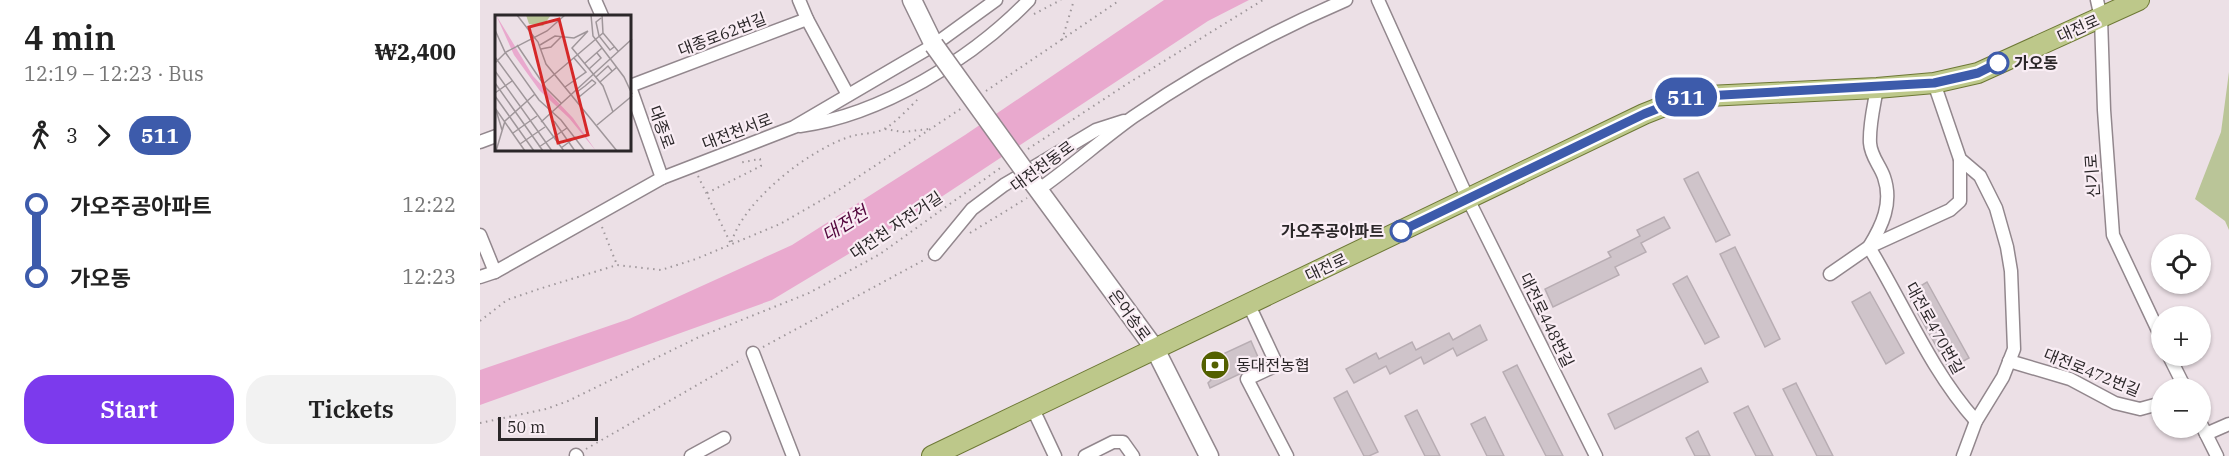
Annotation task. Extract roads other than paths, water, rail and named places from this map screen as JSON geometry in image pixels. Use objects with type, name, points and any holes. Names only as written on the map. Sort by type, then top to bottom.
[{"type":"main road","points":[[912,0],[934,45]]},
{"type":"main road","name":"대전로","points":[[932,456],[1644,114],[1687,97],[1934,83],[1978,73],[2099,9],[2139,0]]},
{"type":"main road","name":"은어송로","points":[[934,45],[1155,349],[1209,456]]},
{"type":"street","points":[[595,0],[602,15]]},
{"type":"street","points":[[799,0],[848,95]]},
{"type":"street","name":"대전천서로","points":[[480,277],[495,272],[663,178],[794,127],[934,45],[996,0]]},
{"type":"street","points":[[794,127],[822,123],[873,106],[938,72],[980,44],[1029,0]]},
{"type":"street","name":"대전천동로","points":[[1036,187],[1131,119],[1243,48],[1346,0]]},
{"type":"street","points":[[1378,0],[1468,199]]},
{"type":"street","name":"신기로","points":[[2099,9],[2113,235],[2151,316]]},
{"type":"street","name":"대종로62번길","points":[[632,86],[807,19]]},
{"type":"street","points":[[1830,274],[1869,247],[1950,210],[1960,201],[1960,159],[1934,83]]},
{"type":"street","points":[[1869,247],[1883,223],[1886,209],[1884,177],[1875,162],[1870,144],[1877,88]]},
{"type":"street","name":"대종로","points":[[632,93],[663,178]]},
{"type":"street","points":[[935,254],[972,209],[1004,185],[1096,130],[1131,119]]},
{"type":"street","points":[[480,142],[495,136]]},
{"type":"street","points":[[1960,159],[1980,176],[1987,188],[2007,247],[2014,334],[2014,349],[2003,377],[1976,422],[1963,456]]},
{"type":"street","name":"대전로448번길","points":[[1468,199],[1596,456]]},
{"type":"street","points":[[480,235],[495,272]]},
{"type":"street","name":"대전로470번길","points":[[1869,247],[1940,372],[1960,403],[1976,422]]},
{"type":"street","points":[[1248,303],[1277,365],[1247,379],[1287,456]]},
{"type":"street","points":[[753,352],[793,456]]},
{"type":"street","name":"대전로472번길","points":[[2009,361],[2070,379],[2115,403],[2140,410],[2151,406]]},
{"type":"street","points":[[1032,407],[1055,456]]},
{"type":"street","points":[[2211,427],[2229,424]]},
{"type":"street","points":[[691,456],[723,438]]},
{"type":"street","points":[[2208,438],[2217,456]]},
{"type":"street","points":[[1085,456],[1113,442],[1123,442],[1134,456]]},
{"type":"water","name":"대전천","points":[[1164,0],[1249,0],[1208,21],[920,211],[772,300],[480,405],[480,370],[629,319],[792,245],[965,135]]},
{"type":"place","name":"가오동","points":[[1998,63]]},
{"type":"place","name":"가오주공아파트","points":[[1401,231]]},
{"type":"place","name":"동대전농협","points":[[1215,365]]}]
